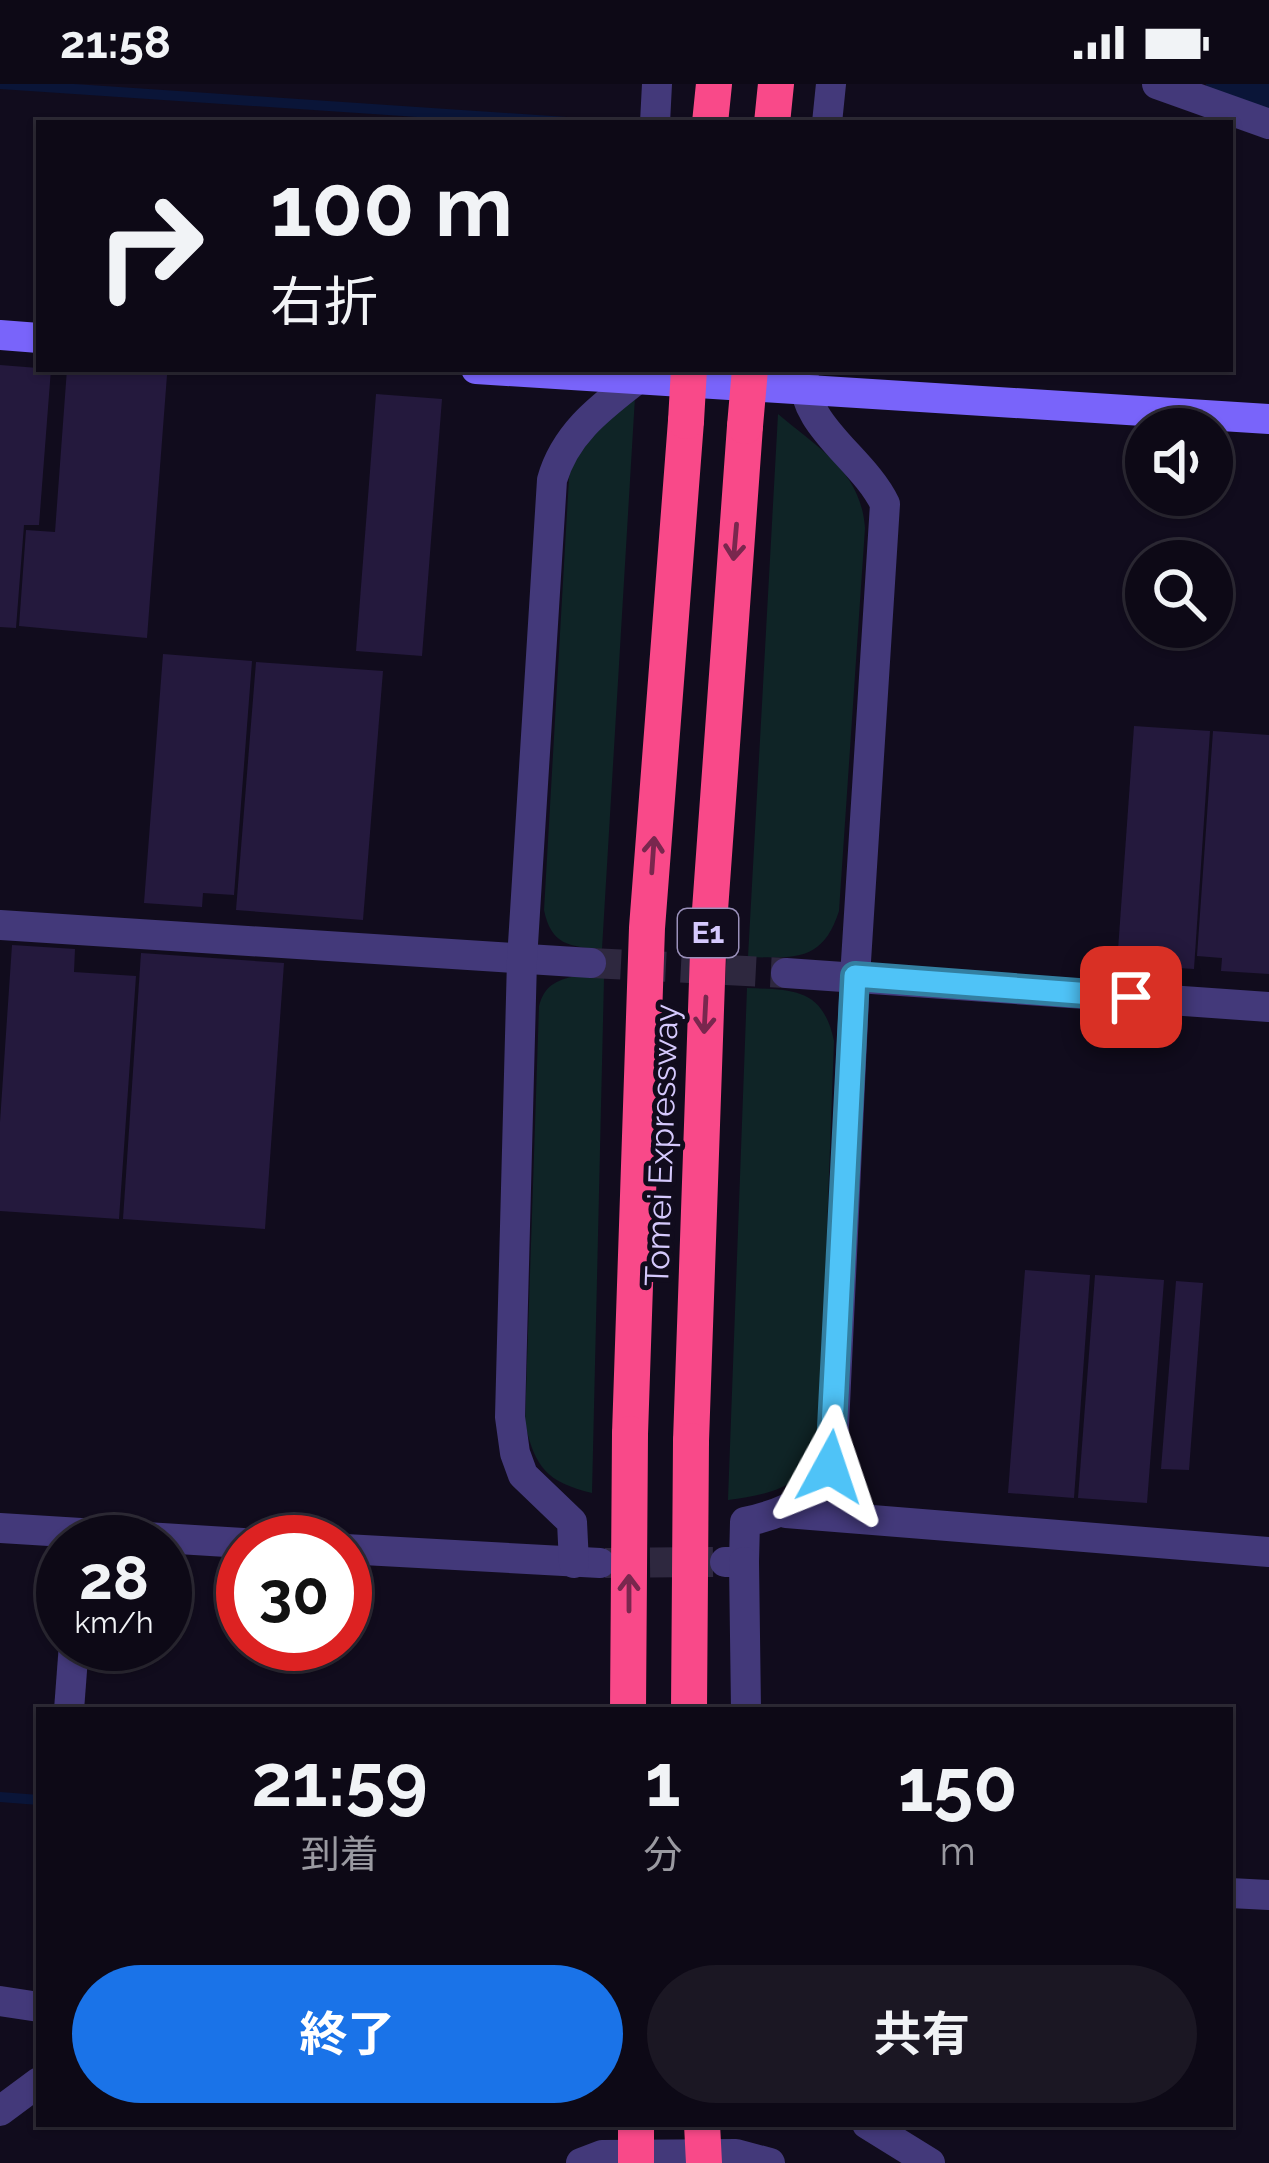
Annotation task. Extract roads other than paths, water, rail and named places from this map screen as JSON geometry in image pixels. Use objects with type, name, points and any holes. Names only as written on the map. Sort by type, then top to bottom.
[{"type":"highway","points":[[688,120],[691,84]]},
{"type":"highway","points":[[710,120],[714,84]]},
{"type":"highway","points":[[772,120],[776,84]]},
{"type":"highway","name":"Tomei Expressway","points":[[628,1707],[630,1434],[647,928],[687,372]]},
{"type":"highway","name":"Tomei Expressway","points":[[689,1707],[691,1441],[709,924],[750,372]]},
{"type":"highway","points":[[635,2127],[636,2163]]},
{"type":"highway","points":[[703,2127],[704,2163]]},
{"type":"main road","points":[[0,335],[36,338]]},
{"type":"main road","points":[[556,372],[803,379],[1269,419]]},
{"type":"street","points":[[655,120],[657,84]]},
{"type":"street","points":[[827,120],[830,84]]},
{"type":"street","points":[[1157,84],[1269,124]]},
{"type":"street","points":[[372,1551],[587,1563],[572,1522],[524,1475],[515,1454],[510,1417],[522,960],[552,480],[568,443],[637,375]]},
{"type":"street","points":[[786,1513],[818,1484],[830,1467],[833,1447],[855,976],[885,504],[865,470],[813,416],[803,379]]},
{"type":"street","points":[[0,925],[591,963]]},
{"type":"street","points":[[786,973],[1269,1007]]},
{"type":"street","points":[[746,1707],[735,1562],[745,1522],[786,1513],[1269,1552]]},
{"type":"street","points":[[0,1528],[36,1532]]},
{"type":"street","points":[[69,1707],[72,1671]]},
{"type":"street","points":[[1233,1893],[1269,1895]]},
{"type":"street","points":[[0,2001],[36,2007]]},
{"type":"street","points":[[0,2111],[36,2084]]},
{"type":"street","points":[[872,2127],[930,2163]]},
{"type":"street","points":[[580,2163],[602,2155],[736,2154],[770,2163]]},
{"type":"waterway","points":[[0,84],[536,120]]},
{"type":"waterway","points":[[1224,84],[1269,100]]},
{"type":"waterway","points":[[0,1797],[36,1800]]},
{"type":"tunnel","points":[[591,963],[786,973]]},
{"type":"tunnel","points":[[605,1563],[713,1562]]}]
